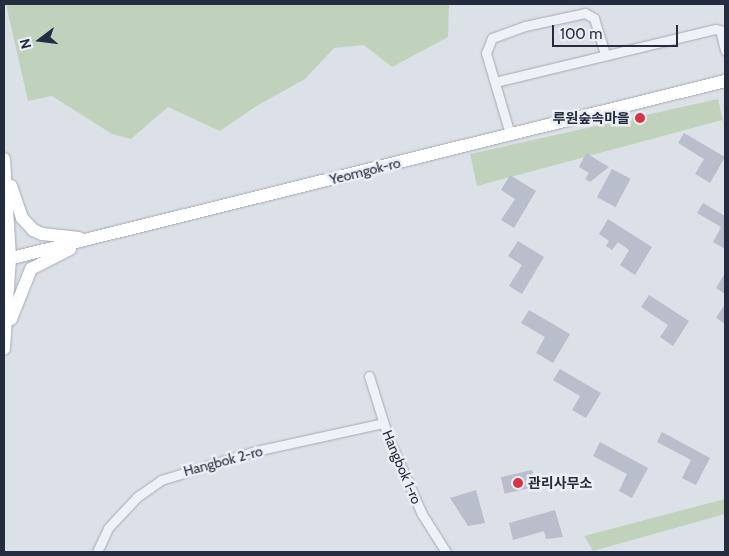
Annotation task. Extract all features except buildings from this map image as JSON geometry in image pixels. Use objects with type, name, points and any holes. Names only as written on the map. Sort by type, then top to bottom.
[{"type":"main road","name":"Yeomgok-ro","points":[[7,259],[725,81]]},
{"type":"main road","points":[[4,159],[7,177],[6,333],[4,349]]},
{"type":"main road","points":[[7,177],[22,218],[33,230],[42,234],[89,239]]},
{"type":"main road","points":[[6,333],[31,269],[89,239]]},
{"type":"street","points":[[510,134],[486,53],[492,38],[525,26],[586,13],[594,18],[605,55]]},
{"type":"street","points":[[495,82],[715,29],[720,30],[725,50]]},
{"type":"street","name":"Hangbok 1-ro","points":[[369,376],[382,423],[422,514],[446,552]]},
{"type":"street","name":"Hangbok 2-ro","points":[[97,552],[108,528],[137,497],[161,480],[256,451],[382,423]]},
{"type":"green space","points":[[6,4],[449,4],[448,37],[392,67],[364,45],[334,48],[305,79],[258,105],[220,131],[168,107],[131,139],[112,134],[52,96],[28,101]]},
{"type":"green space","points":[[718,99],[725,130],[722,120],[477,186],[470,154]]},
{"type":"green space","points":[[725,499],[725,514],[593,551],[584,536]]},
{"type":"place","name":"루원숲속마을","points":[[640,118]]},
{"type":"place","name":"관리사무소","points":[[518,483]]}]
